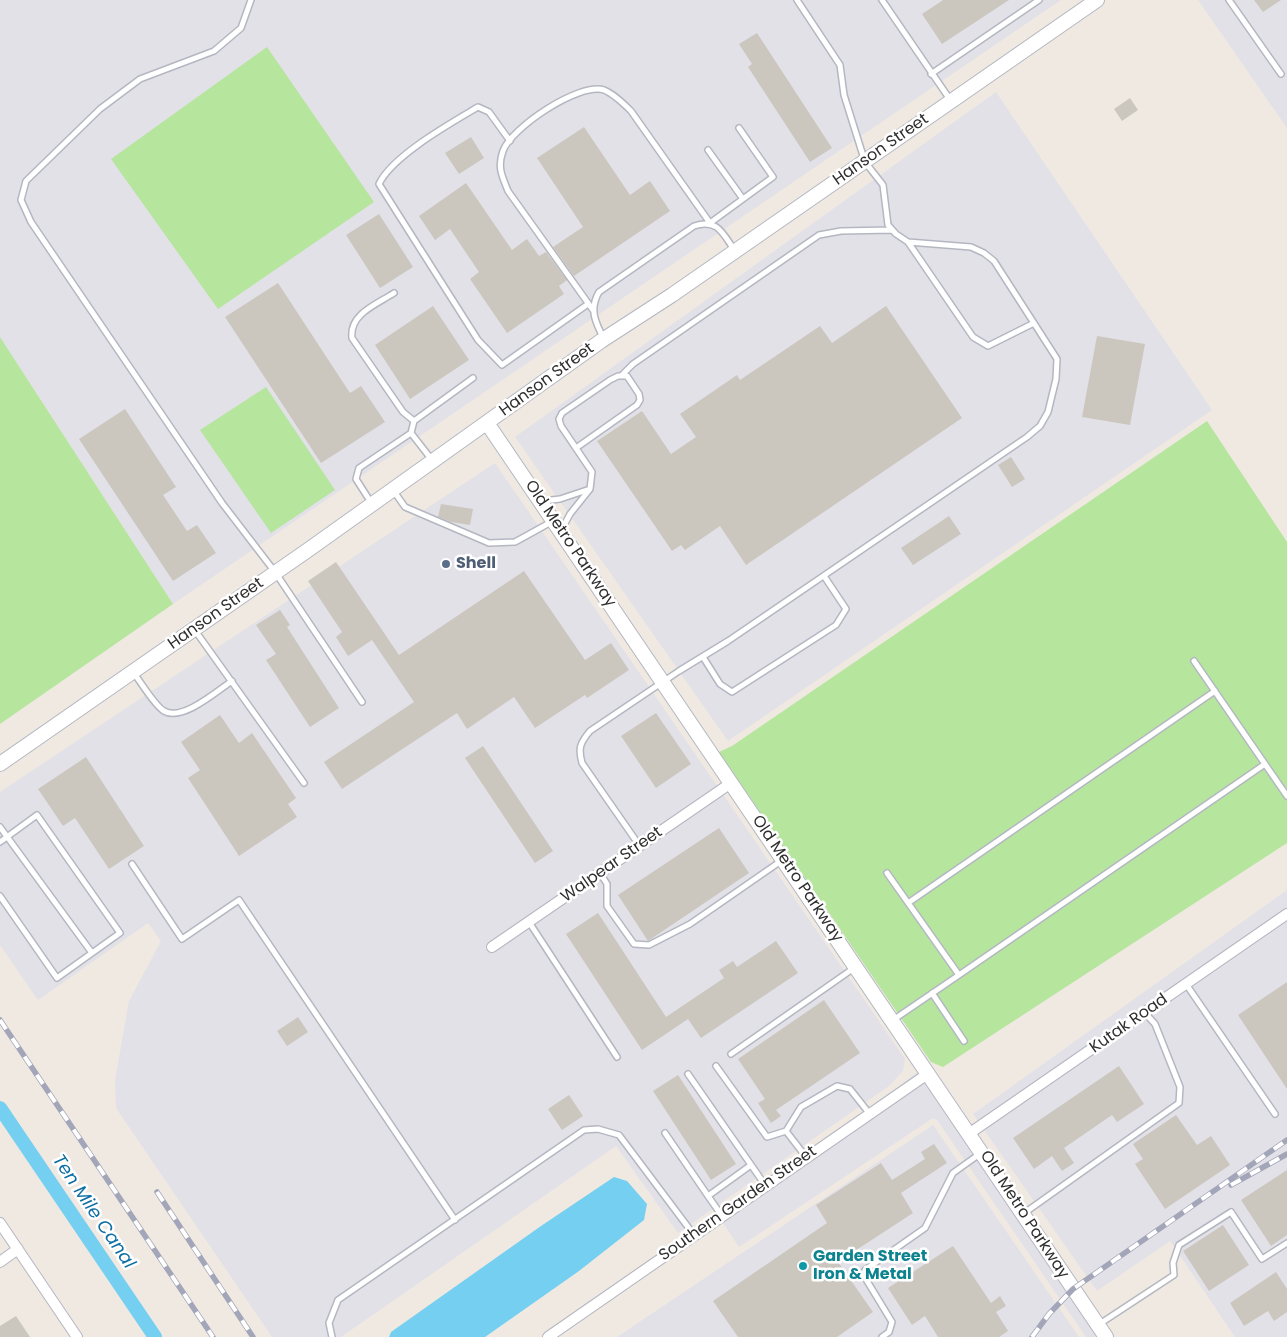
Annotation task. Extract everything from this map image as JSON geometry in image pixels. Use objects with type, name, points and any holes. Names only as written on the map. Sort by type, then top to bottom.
[{"type":"street","name":"Hanson Street","points":[[0,764],[393,490],[604,339],[865,162],[1097,0]]},
{"type":"street","name":"Old Metro Parkway","points":[[487,423],[970,1133],[1106,1337]]},
{"type":"street","name":"Walpear Street","points":[[492,947],[731,783]]},
{"type":"street","name":"Kutak Road","points":[[970,1133],[1287,914]]},
{"type":"street","name":"Southern Garden Street","points":[[548,1337],[929,1073]]},
{"type":"street","points":[[0,1224],[77,1337]]},
{"type":"street","points":[[0,1262],[18,1249]]},
{"type":"lane","points":[[252,0],[241,28],[214,51],[140,79],[100,109],[26,181],[21,200],[31,222],[205,478],[275,572],[362,702]]},
{"type":"lane","points":[[797,0],[840,65],[844,95],[865,162],[883,185],[888,225],[908,242],[973,337],[988,346],[1034,324]]},
{"type":"lane","points":[[882,0],[951,102]]},
{"type":"lane","points":[[931,74],[1039,0]]},
{"type":"lane","points":[[1229,0],[1281,74]]},
{"type":"lane","points":[[593,310],[508,191],[499,169],[504,149],[521,128],[570,95],[586,90],[602,90],[618,99],[631,111],[710,223],[718,226],[735,251]]},
{"type":"lane","points":[[510,141],[489,112],[478,107],[440,130],[385,172],[380,184],[478,340],[502,365],[588,304]]},
{"type":"lane","points":[[604,339],[594,320],[594,301],[599,292],[694,226],[710,223],[773,177],[739,128]]},
{"type":"lane","points":[[708,150],[743,199]]},
{"type":"lane","points":[[393,490],[405,507],[489,543],[515,542],[557,526],[570,514],[590,489],[592,472],[562,426],[559,419],[562,413],[622,375],[633,364],[819,235],[841,231],[892,230]]},
{"type":"lane","points":[[640,846],[582,763],[578,751],[581,742],[590,731],[824,576],[1040,426],[1050,404],[1056,379],[1057,358],[994,261],[972,247],[908,242]]},
{"type":"lane","points":[[394,293],[357,317],[351,328],[352,338],[403,412],[414,422]]},
{"type":"lane","points":[[576,448],[637,406],[640,400],[639,394],[627,376],[622,375]]},
{"type":"lane","points":[[372,504],[356,479],[359,468],[411,433],[414,422],[473,378]]},
{"type":"lane","points":[[411,433],[433,461]]},
{"type":"lane","points":[[540,501],[560,499],[590,489]]},
{"type":"lane","points":[[702,657],[720,684],[732,692],[836,625],[846,609],[824,576]]},
{"type":"lane","points":[[194,629],[304,783]]},
{"type":"lane","points":[[1194,661],[1287,796]]},
{"type":"lane","points":[[133,672],[163,711],[172,714],[186,712],[232,682]]},
{"type":"lane","points":[[908,903],[1215,691]]},
{"type":"lane","points":[[893,1020],[1265,764]]},
{"type":"lane","points":[[0,842],[38,815],[120,934],[57,978],[0,896]]},
{"type":"lane","points":[[0,827],[92,953]]},
{"type":"lane","points":[[600,873],[607,884],[607,906],[634,944],[649,945],[690,924],[784,859]]},
{"type":"lane","points":[[132,864],[182,939],[239,900],[455,1220]]},
{"type":"lane","points":[[887,872],[959,975]]},
{"type":"lane","points":[[530,922],[617,1056]]},
{"type":"lane","points":[[731,1054],[856,966]]},
{"type":"lane","points":[[1186,984],[1275,1114]]},
{"type":"lane","points":[[932,993],[964,1041]]},
{"type":"lane","points":[[1023,1214],[1179,1103],[1180,1087],[1155,1024],[1145,1013]]},
{"type":"lane","points":[[716,1066],[767,1137],[786,1131],[802,1107],[837,1086],[850,1089],[869,1113]]},
{"type":"lane","points":[[688,1074],[765,1185]]},
{"type":"lane","points":[[332,1337],[329,1323],[338,1300],[584,1130],[598,1129],[620,1135],[694,1235]]},
{"type":"lane","points":[[786,1131],[806,1157]]},
{"type":"lane","points":[[665,1133],[722,1216]]},
{"type":"lane","points":[[882,1337],[889,1332],[892,1322],[864,1276],[865,1270],[925,1228],[953,1173],[982,1152]]},
{"type":"lane","points":[[708,1196],[751,1165]]},
{"type":"lane","points":[[1098,1325],[1174,1275],[1173,1263],[1178,1245],[1231,1212],[1262,1259],[1287,1243]]},
{"type":"shaded area","points":[[0,0],[1061,0],[173,604],[0,337]]},
{"type":"shaded area","points":[[1198,0],[1287,0],[1287,128]]},
{"type":"shaded area","points":[[996,92],[1212,410],[728,741],[515,437]]},
{"type":"shaded area","points":[[495,463],[905,1059],[903,1071],[889,1086],[678,1233],[616,1146],[341,1337],[272,1337],[116,1108],[115,1080],[129,1001],[161,941],[148,923],[38,1000],[0,945],[0,792]]},
{"type":"shaded area","points":[[1287,890],[1287,1337],[1235,1337],[1170,1241],[1097,1291],[973,1114]]},
{"type":"shaded area","points":[[919,1071],[1097,1337],[1086,1337],[937,1120],[933,1118],[739,1247],[721,1220]]},
{"type":"shaded area","points":[[933,1125],[1079,1337],[617,1337]]},
{"type":"green space","points":[[267,47],[374,202],[218,309],[111,159]]},
{"type":"green space","points":[[0,337],[173,604],[0,724]]},
{"type":"green space","points":[[266,387],[335,490],[271,533],[200,430]]},
{"type":"green space","points":[[1207,421],[1287,542],[1287,843],[943,1067],[931,1062],[719,752],[732,746]]},
{"type":"water","points":[[614,1177],[627,1181],[647,1204],[644,1220],[579,1271],[485,1337],[389,1337],[391,1332]]},
{"type":"building","points":[[943,0],[1009,0],[942,44],[922,14]]},
{"type":"building","points":[[1254,0],[1281,0],[1263,12]]},
{"type":"building","points":[[757,33],[832,148],[810,162],[748,67],[752,64],[739,44]]},
{"type":"building","points":[[1130,98],[1138,110],[1122,121],[1114,109]]},
{"type":"building","points":[[584,127],[630,195],[650,181],[670,211],[574,276],[553,247],[583,227],[537,158]]},
{"type":"building","points":[[471,137],[484,158],[459,174],[445,153]]},
{"type":"building","points":[[466,183],[512,250],[527,239],[539,256],[546,252],[567,280],[559,286],[564,294],[507,333],[470,279],[479,272],[450,229],[435,240],[419,216]]},
{"type":"building","points":[[379,214],[413,267],[380,288],[346,235]]},
{"type":"building","points":[[278,283],[350,393],[361,386],[385,422],[321,463],[225,317]]},
{"type":"building","points":[[433,306],[469,360],[410,399],[375,345]]},
{"type":"building","points":[[886,306],[962,418],[746,565],[720,526],[685,550],[681,545],[672,551],[597,441],[642,411],[671,454],[696,437],[680,414],[737,375],[740,380],[820,326],[832,343]]},
{"type":"building","points":[[1097,336],[1145,344],[1130,425],[1082,417]]},
{"type":"building","points":[[125,409],[176,487],[163,495],[187,531],[197,525],[216,553],[173,581],[79,439]]},
{"type":"building","points":[[1011,457],[1025,479],[1012,487],[998,465]]},
{"type":"building","points":[[441,504],[473,509],[470,525],[451,522],[438,517]]},
{"type":"building","points":[[949,516],[961,534],[913,565],[901,548]]},
{"type":"building","points":[[336,562],[399,655],[524,571],[585,660],[611,643],[629,670],[587,698],[585,695],[535,728],[514,697],[467,729],[457,713],[342,789],[324,762],[414,702],[372,640],[348,656],[336,637],[342,632],[308,581]]},
{"type":"building","points":[[280,610],[290,625],[287,627],[339,708],[310,727],[266,660],[276,654],[256,625]]},
{"type":"building","points":[[656,713],[691,764],[656,788],[621,736]]},
{"type":"building","points":[[220,715],[239,743],[252,733],[296,798],[288,804],[297,817],[239,856],[188,778],[200,770],[181,742]]},
{"type":"building","points":[[483,746],[553,851],[535,863],[465,758]]},
{"type":"building","points":[[86,757],[144,846],[109,869],[75,818],[63,826],[38,789]]},
{"type":"building","points":[[719,828],[749,873],[648,941],[618,895]]},
{"type":"building","points":[[598,913],[666,1017],[724,978],[719,970],[733,961],[737,967],[776,941],[798,973],[701,1038],[688,1019],[642,1050],[566,934]]},
{"type":"building","points":[[1287,982],[1287,1089],[1238,1015]]},
{"type":"building","points":[[824,1000],[860,1053],[776,1110],[781,1116],[771,1123],[758,1103],[765,1099],[738,1059]]},
{"type":"building","points":[[298,1017],[308,1032],[287,1046],[277,1031]]},
{"type":"building","points":[[1119,1066],[1144,1104],[1117,1122],[1112,1115],[1064,1148],[1074,1163],[1062,1171],[1052,1156],[1034,1169],[1013,1138]]},
{"type":"building","points":[[678,1075],[736,1164],[711,1180],[653,1091]]},
{"type":"building","points":[[569,1095],[583,1116],[562,1130],[548,1109]]},
{"type":"building","points":[[1176,1115],[1197,1145],[1211,1136],[1230,1165],[1165,1209],[1135,1164],[1143,1159],[1133,1144]]},
{"type":"building","name":"Garden Street Iron & Metal","points":[[934,1144],[947,1163],[901,1193],[913,1213],[838,1262],[873,1312],[837,1337],[738,1337],[713,1301],[827,1223],[816,1205],[881,1163],[892,1180],[925,1159],[921,1152]]},
{"type":"building","points":[[1287,1170],[1287,1235],[1271,1246],[1241,1200]]},
{"type":"building","points":[[1223,1225],[1249,1265],[1209,1291],[1183,1251]]},
{"type":"building","points":[[953,1246],[991,1303],[1000,1296],[1006,1306],[996,1312],[1008,1331],[999,1337],[938,1337],[925,1316],[912,1325],[888,1288]]},
{"type":"building","points":[[1276,1272],[1287,1289],[1287,1312],[1274,1321],[1268,1311],[1244,1326],[1230,1303]]},
{"type":"building","points":[[16,1316],[30,1337],[0,1337],[0,1326]]},
{"type":"waterway","name":"Ten Mile Canal","points":[[0,1108],[155,1337]]},
{"type":"railway","points":[[0,1020],[213,1337]]},
{"type":"railway","points":[[1032,1337],[1049,1314],[1073,1289],[1287,1140]]},
{"type":"railway","points":[[1231,1185],[1287,1154]]},
{"type":"railway","points":[[157,1192],[253,1337]]},
{"type":"place","name":"Shell","points":[[446,564]]},
{"type":"place","name":"Garden Street Iron & Metal","points":[[803,1266]]}]
